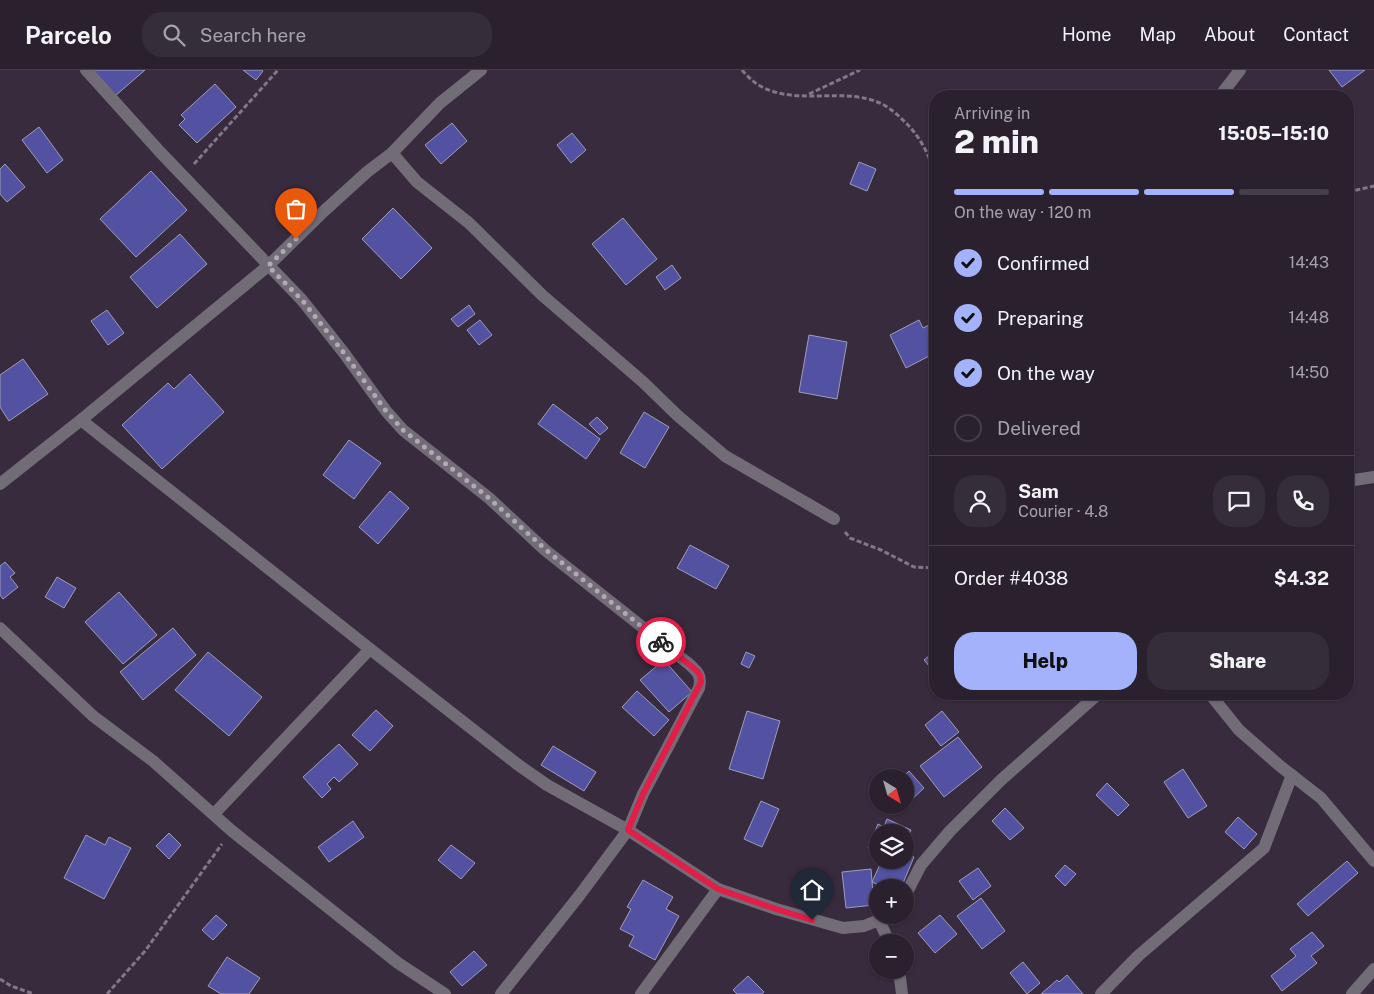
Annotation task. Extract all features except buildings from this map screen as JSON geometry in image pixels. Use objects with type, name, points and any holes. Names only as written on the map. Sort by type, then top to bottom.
[{"type":"street","points":[[86,70],[161,154],[302,300],[344,353],[386,411],[403,430],[489,498],[546,550],[689,664],[700,675],[701,682],[699,688],[648,785],[628,830],[580,896],[501,994]]},
{"type":"street","points":[[0,484],[268,266],[367,172],[392,153],[440,103],[481,70]]},
{"type":"street","points":[[1225,90],[1240,70]]},
{"type":"street","points":[[392,153],[417,182],[469,223],[542,295],[725,456],[834,520]]},
{"type":"street","points":[[81,420],[370,649],[517,764],[547,785],[628,830],[718,889],[776,909],[842,928],[864,926],[869,924]]},
{"type":"street","points":[[1354,481],[1374,477]]},
{"type":"street","points":[[0,628],[93,716],[153,761],[232,831],[398,964],[445,994]]},
{"type":"street","points":[[214,814],[370,649]]},
{"type":"street","points":[[914,879],[921,865],[950,831],[1001,780],[1091,700]]},
{"type":"street","points":[[1215,700],[1239,730],[1321,798],[1374,861]]},
{"type":"street","points":[[1101,994],[1138,956],[1264,848],[1292,775]]},
{"type":"street","points":[[641,994],[718,889]]},
{"type":"street","points":[[1352,994],[1374,969]]},
{"type":"street","points":[[900,979],[902,994]]},
{"type":"path","points":[[184,176],[278,70]]},
{"type":"path","points":[[742,70],[752,81],[763,88],[782,93],[862,98],[882,104],[899,115],[921,141],[929,160]]},
{"type":"path","points":[[806,96],[860,70]]},
{"type":"path","points":[[1354,191],[1374,186]]},
{"type":"path","points":[[834,520],[850,538],[881,550],[914,567],[929,568]]},
{"type":"path","points":[[107,994],[145,951],[232,831]]},
{"type":"path","points":[[0,979],[11,986],[34,994]]},
{"type":"way so far","points":[[296,239],[268,266],[302,300],[344,353],[386,411],[403,430],[489,498],[546,550],[661,642]]},
{"type":"route","points":[[661,642],[696,670],[700,675],[701,682],[643,794],[628,830],[718,889],[812,920]]}]
